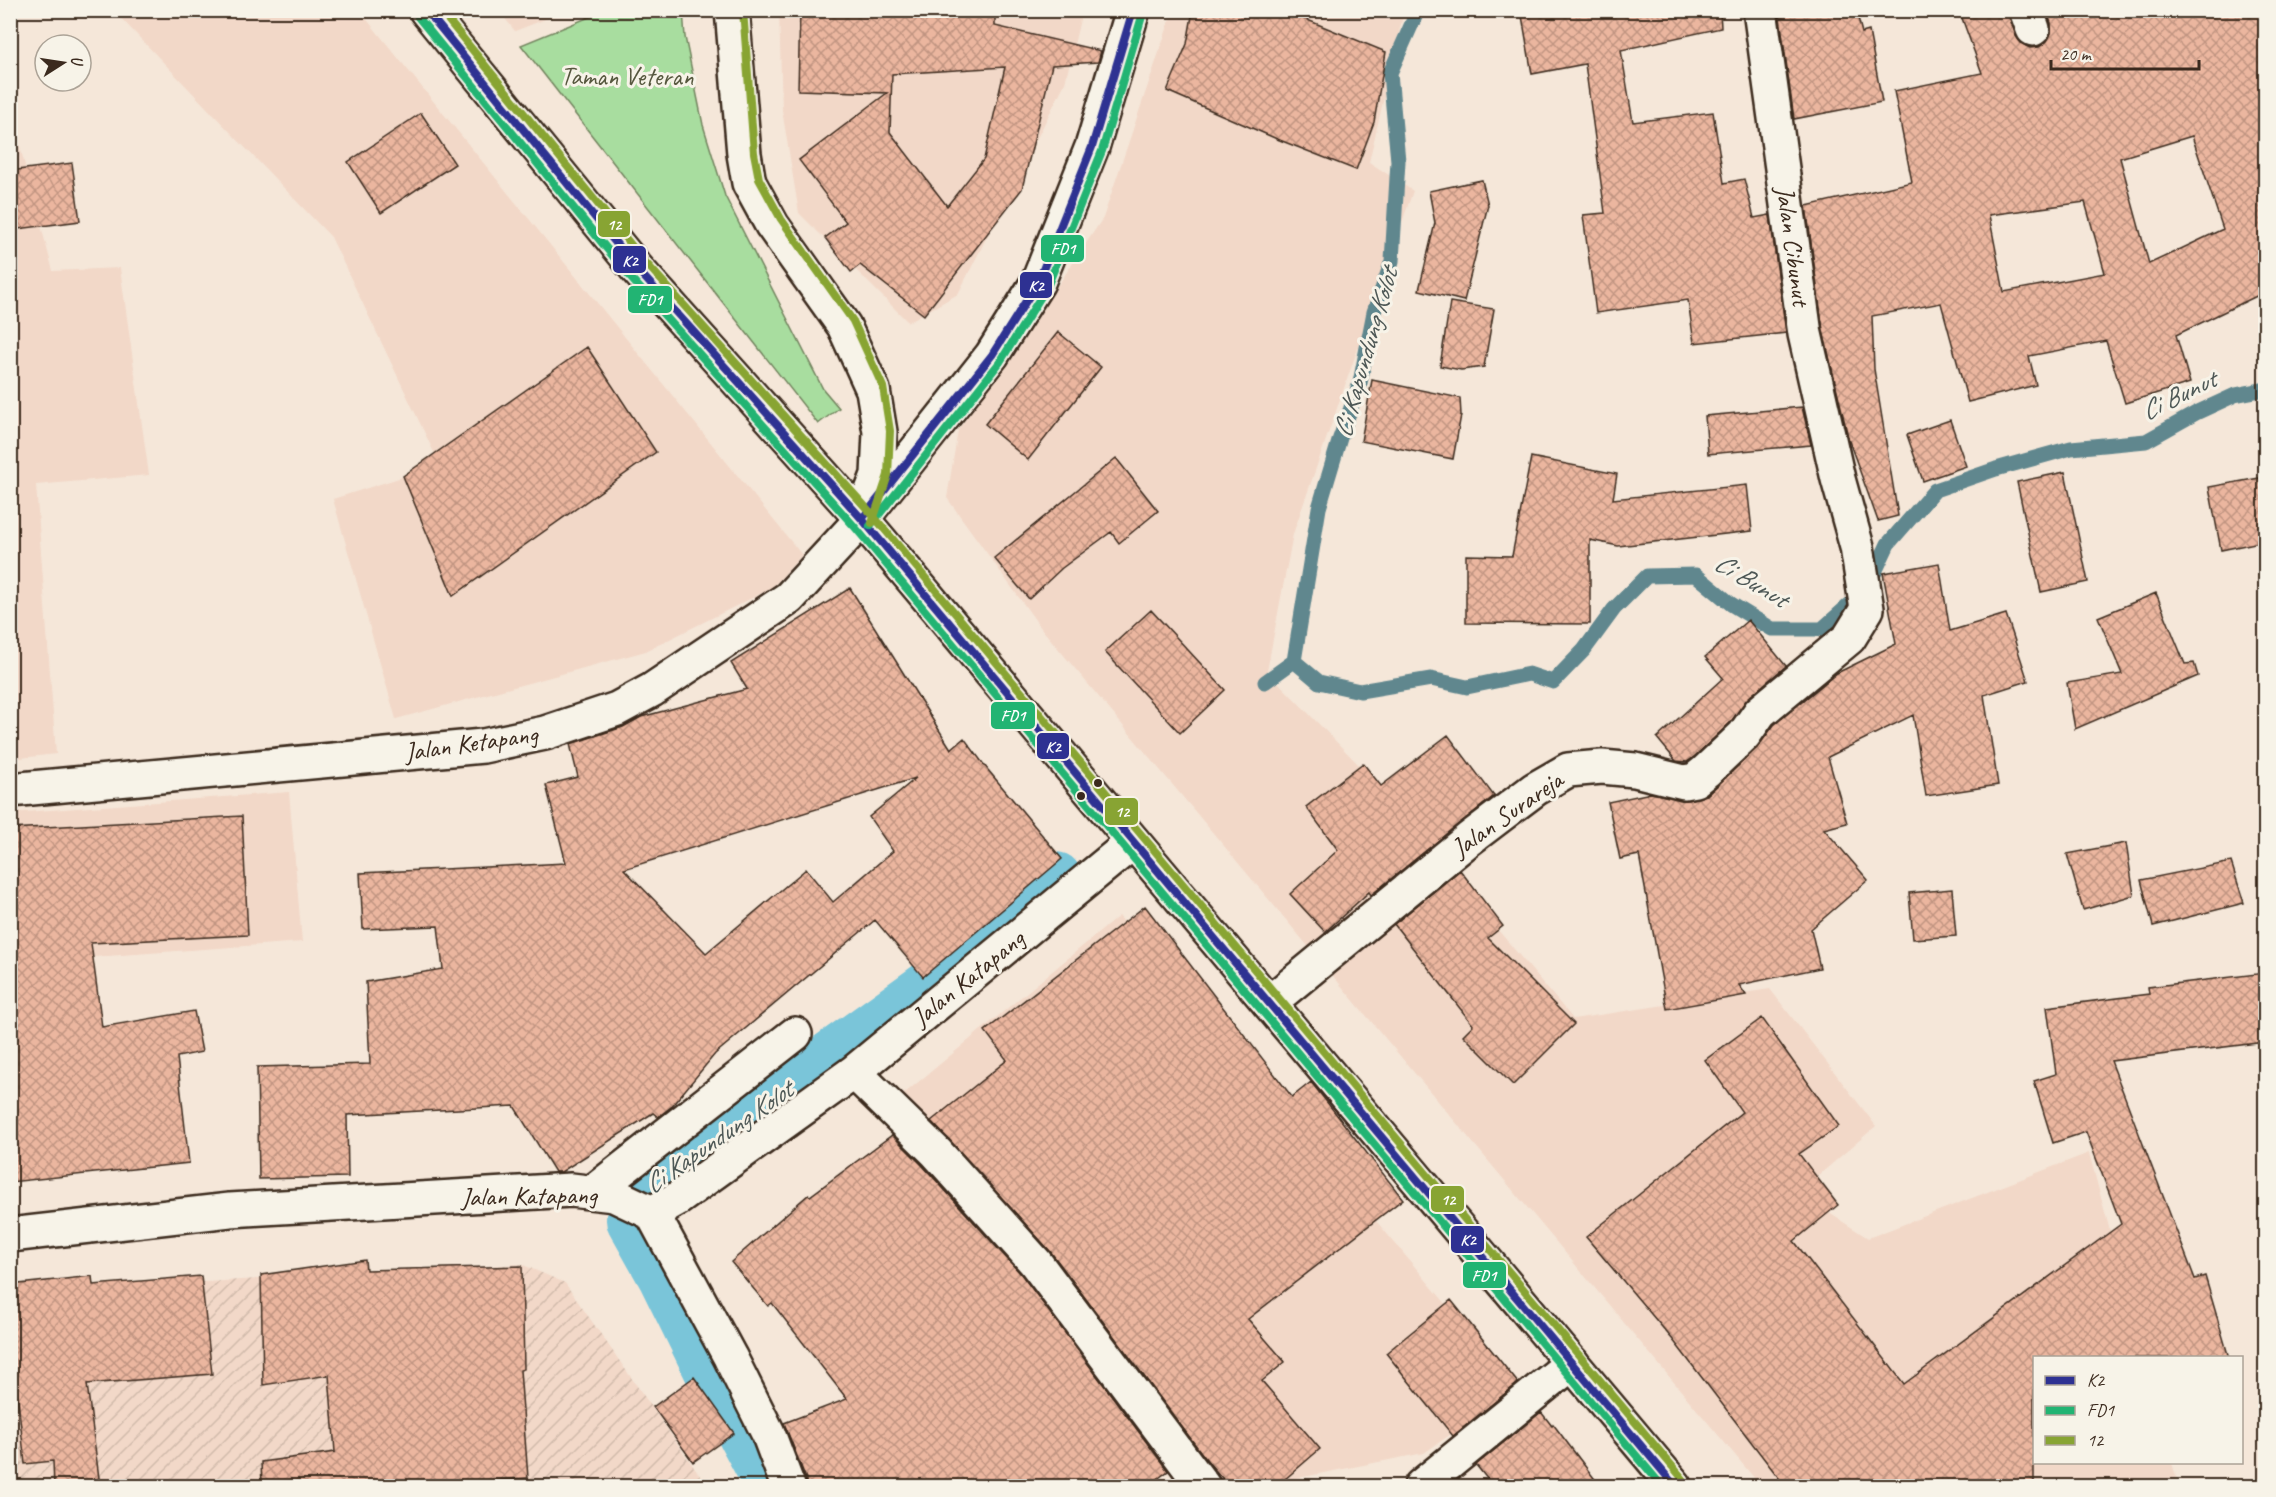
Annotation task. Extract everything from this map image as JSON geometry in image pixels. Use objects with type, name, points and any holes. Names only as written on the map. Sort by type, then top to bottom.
[{"type":"street","points":[[426,10],[638,269],[862,519],[1675,1486]]},
{"type":"street","points":[[732,10],[744,154],[749,183],[772,225],[844,326],[873,390],[880,432],[878,475],[862,519]]},
{"type":"street","name":"Jalan Ketapang","points":[[10,790],[483,746],[545,732],[617,709],[652,690],[789,598],[862,519],[992,355],[1038,282],[1092,147],[1133,10]]},
{"type":"street","name":"Jalan Cibunut","points":[[1760,10],[1805,334],[1838,479],[1857,547],[1867,609]]},
{"type":"street","name":"Jalan Surareja","points":[[1269,1003],[1469,838],[1535,789],[1568,770],[1602,766],[1684,782],[1695,780],[1744,735],[1760,712],[1849,638],[1867,609]]},
{"type":"street","name":"Jalan Katapang","points":[[10,1235],[230,1210],[571,1190],[603,1193],[650,1212],[677,1199],[854,1072],[1133,842]]},
{"type":"street","points":[[603,1193],[795,1034]]},
{"type":"street","points":[[854,1072],[936,1152],[1035,1262],[1203,1486]]},
{"type":"street","points":[[650,1212],[730,1357],[768,1432],[788,1486]]},
{"type":"street","points":[[1421,1486],[1572,1363]]},
{"type":"shaded area","points":[[114,11],[360,11],[802,555],[772,588],[646,651],[396,719],[333,499],[440,465],[331,237]]},
{"type":"shaded area","points":[[499,11],[566,11],[515,31]]},
{"type":"shaded area","points":[[779,11],[1082,11],[1065,83],[958,294],[908,322],[799,213],[782,110]]},
{"type":"shaded area","points":[[1173,11],[1404,11],[1369,162],[1413,191],[1293,534],[1267,671],[1358,764],[1573,1019],[1770,989],[1876,1126],[1798,1193],[1868,1238],[2089,1153],[2144,1356],[2033,1356],[2033,1464],[2172,1464],[2179,1486],[1761,1486],[1041,628],[947,498],[958,430],[1004,366],[1103,218]]},
{"type":"shaded area","points":[[10,109],[53,271],[120,268],[149,475],[36,485],[56,754],[11,759]]},
{"type":"shaded area","points":[[289,792],[302,942],[11,963],[11,813]]},
{"type":"shaded area","points":[[1119,916],[1517,1388],[1424,1453],[1258,1486],[1225,1486],[899,1098]]},
{"type":"shaded area","points":[[521,1264],[565,1283],[707,1486],[11,1486],[11,1293]]},
{"type":"green space","name":"Taman Veteran","points":[[604,11],[683,11],[685,37],[703,125],[725,196],[823,389],[839,408],[818,424],[521,45]]},
{"type":"building","points":[[800,10],[995,10],[995,26],[1101,51],[1098,62],[1052,65],[1022,189],[924,315],[860,265],[851,272],[825,238],[846,222],[799,160],[887,93],[798,90]],"holes":[[[1005,67],[984,159],[947,206],[890,132],[892,74]]]},
{"type":"building","points":[[1193,10],[1283,10],[1386,52],[1374,122],[1356,170],[1277,139],[1167,91],[1187,44]]},
{"type":"building","points":[[1521,10],[1720,10],[1721,28],[1621,50],[1633,122],[1713,112],[1724,183],[1744,179],[1754,218],[1770,215],[1786,333],[1694,343],[1688,300],[1596,313],[1583,215],[1605,213],[1585,64],[1532,74]]},
{"type":"building","points":[[1779,10],[1856,10],[1862,33],[1869,31],[1882,102],[1794,119]]},
{"type":"building","points":[[1959,10],[2008,10],[2016,36],[2022,44],[2030,48],[2039,47],[2047,41],[2051,33],[2051,23],[2046,10],[2265,10],[2265,292],[2176,335],[2190,383],[2125,403],[2106,341],[2029,356],[2036,385],[1968,402],[1941,303],[1872,316],[1874,369],[1898,516],[1878,521],[1849,441],[1823,331],[1806,206],[1912,182],[1894,91],[1982,73]],"holes":[[[2192,136],[2223,229],[2149,264],[2120,158]],[[2085,202],[2105,273],[2004,292],[1989,215]]]},
{"type":"building","points":[[421,113],[455,164],[381,213],[348,162]]},
{"type":"building","points":[[72,163],[80,221],[10,230],[10,171]]},
{"type":"building","points":[[1482,180],[1488,205],[1464,301],[1419,290],[1435,223],[1429,191]]},
{"type":"building","points":[[1450,302],[1494,309],[1484,367],[1461,370],[1440,366]]},
{"type":"building","points":[[1058,332],[1101,367],[1028,460],[985,424]]},
{"type":"building","points":[[587,347],[656,452],[453,596],[403,476]]},
{"type":"building","points":[[1372,380],[1460,398],[1461,415],[1453,459],[1361,441]]},
{"type":"building","points":[[1802,407],[1811,445],[1708,454],[1705,416]]},
{"type":"building","points":[[1950,420],[1966,466],[1923,481],[1907,435]]},
{"type":"building","points":[[1531,457],[1617,474],[1613,499],[1747,485],[1752,531],[1618,546],[1590,540],[1590,624],[1466,623],[1466,555],[1512,556]]},
{"type":"building","points":[[1116,458],[1158,511],[1119,543],[1111,532],[1062,568],[1029,599],[994,558]]},
{"type":"building","points":[[2065,472],[2088,582],[2041,592],[2017,482]]},
{"type":"building","points":[[2265,477],[2265,541],[2221,550],[2209,487]]},
{"type":"building","points":[[1939,563],[1950,631],[2006,614],[2028,681],[1984,695],[1998,785],[1926,796],[1913,715],[1828,757],[1847,823],[1824,829],[1868,880],[1811,929],[1820,968],[1739,985],[1746,995],[1667,1009],[1639,855],[1620,859],[1608,802],[1651,793],[1687,800],[1707,795],[1757,748],[1774,725],[1837,673],[1896,644],[1883,573]]},
{"type":"building","points":[[850,588],[951,749],[964,738],[1062,859],[923,977],[875,920],[715,1054],[671,1107],[658,1117],[653,1113],[561,1172],[555,1172],[514,1106],[347,1115],[348,1177],[259,1179],[257,1067],[370,1064],[366,982],[443,969],[438,926],[363,929],[360,873],[566,863],[546,785],[578,777],[570,744],[623,727],[641,717],[747,689],[731,663]],"holes":[[[916,778],[869,817],[893,851],[833,902],[806,869],[706,953],[624,869]]]},
{"type":"building","points":[[2156,593],[2185,664],[2194,663],[2198,676],[2075,729],[2067,683],[2122,674],[2098,617]]},
{"type":"building","points":[[1151,610],[1225,690],[1180,733],[1105,652]]},
{"type":"building","points":[[1748,620],[1786,666],[1748,698],[1730,723],[1694,757],[1687,762],[1676,761],[1657,738],[1723,678],[1705,657]]},
{"type":"building","points":[[1448,735],[1494,796],[1371,895],[1369,892],[1325,932],[1290,894],[1338,850],[1306,807],[1363,763],[1381,786]]},
{"type":"building","points":[[242,816],[248,935],[91,943],[102,1027],[194,1011],[202,1052],[177,1057],[189,1163],[10,1182],[10,829]]},
{"type":"building","points":[[2126,843],[2134,895],[2083,910],[2067,854]]},
{"type":"building","points":[[2231,862],[2244,903],[2153,926],[2141,880]]},
{"type":"building","points":[[1460,870],[1503,926],[1488,938],[1574,1024],[1513,1085],[1463,1035],[1473,1025],[1394,924]]},
{"type":"building","points":[[1952,889],[1956,936],[1913,939],[1909,893]]},
{"type":"building","points":[[1145,906],[1292,1097],[1311,1082],[1403,1199],[1248,1319],[1285,1362],[1262,1381],[1320,1449],[1277,1486],[1229,1486],[1209,1463],[1050,1251],[931,1121],[1007,1060],[985,1031]]},
{"type":"building","points":[[2265,973],[2265,1042],[2111,1061],[2195,1279],[2205,1276],[2228,1356],[2033,1356],[2034,1486],[1785,1486],[1673,1340],[1586,1237],[1742,1112],[1705,1060],[1762,1018],[1839,1126],[1799,1154],[1838,1205],[1794,1241],[1904,1384],[2121,1224],[2086,1132],[2053,1143],[2034,1081],[2056,1074],[2047,1007],[2149,994],[2148,987]]},
{"type":"building","points":[[892,1135],[1021,1274],[1168,1471],[1148,1486],[806,1486],[806,1479],[784,1423],[847,1399],[772,1303],[768,1306],[731,1262],[808,1195],[810,1196]]},
{"type":"building","points":[[365,1260],[366,1270],[522,1266],[524,1369],[520,1370],[528,1478],[422,1486],[262,1486],[261,1462],[335,1452],[329,1375],[263,1385],[261,1275]]},
{"type":"building","points":[[92,1276],[93,1285],[201,1276],[212,1374],[87,1384],[100,1486],[54,1486],[53,1461],[25,1464],[16,1383],[13,1383],[10,1360],[10,1285]]},
{"type":"building","points":[[1451,1300],[1518,1383],[1453,1436],[1386,1353]]},
{"type":"building","points":[[694,1377],[734,1433],[693,1462],[653,1407]]},
{"type":"building","points":[[1541,1412],[1552,1426],[1553,1424],[1600,1486],[1493,1486],[1476,1465]]},
{"type":"waterway","name":"Ci Kapundung Kolot","points":[[1265,682],[1294,661],[1319,508],[1340,438],[1360,383],[1374,312],[1392,261],[1398,161],[1390,73],[1418,10]]},
{"type":"waterway","name":"Ci Bunut","points":[[1294,661],[1319,682],[1360,691],[1431,679],[1467,687],[1529,674],[1553,682],[1584,650],[1614,609],[1647,576],[1696,575],[1731,604],[1772,629],[1822,629],[1867,589],[1888,544],[1935,490],[1996,469],[2071,448],[2146,441],[2196,413],[2235,395],[2266,389]]},
{"type":"waterway","name":"Ci Kapundung Kolot","points":[[771,1486],[717,1385],[664,1277],[632,1220],[637,1189],[711,1143],[978,951],[1056,878]]},
{"type":"transit line","name":"K2","points":[[426,10],[637,269],[862,519],[1675,1486]]},
{"type":"transit line","name":"12","points":[[440,10],[645,262],[870,512],[1683,1479]]},
{"type":"transit line","name":"12","points":[[743,10],[754,153],[759,179],[781,219],[853,321],[883,387],[890,431],[888,475],[872,523]]},
{"type":"transit line","name":"K2","points":[[862,519],[992,355],[1038,282],[1092,147],[1133,10]]},
{"type":"transit line","name":"FD1","points":[[870,526],[1000,362],[1047,287],[1102,151],[1143,13]]},
{"type":"transit line","name":"FD1","points":[[418,17],[629,276],[854,526],[1662,1486]]}]
